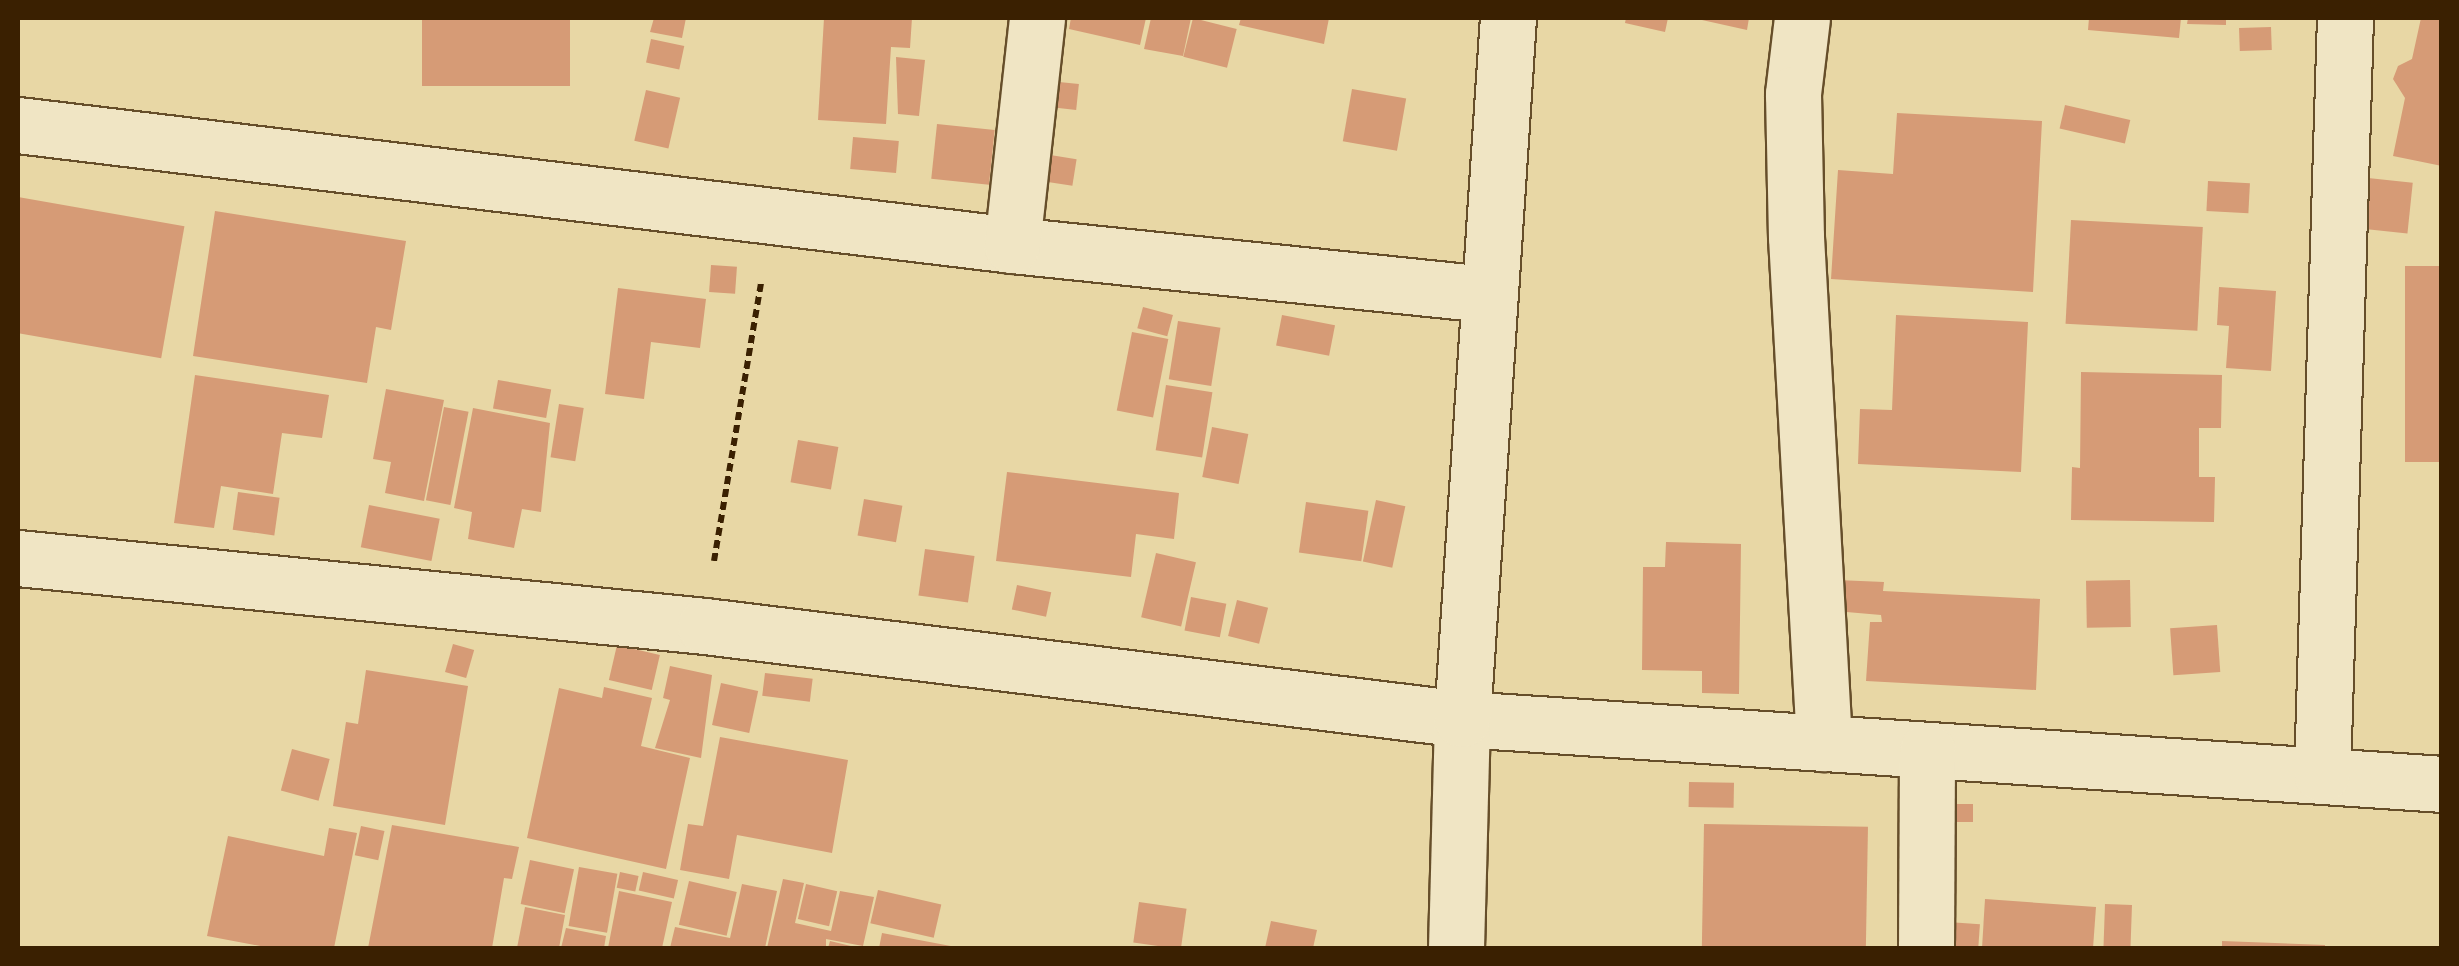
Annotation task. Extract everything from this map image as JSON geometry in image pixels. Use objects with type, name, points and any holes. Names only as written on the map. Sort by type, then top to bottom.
[{"type":"street","points":[[1012,245],[1036,18]]},
{"type":"street","points":[[1456,948],[1462,719],[1508,18]]},
{"type":"street","points":[[1802,18],[1793,94],[1796,237],[1824,744]]},
{"type":"street","points":[[2322,774],[2345,18]]},
{"type":"street","points":[[18,125],[775,212],[1012,245],[1487,294]]},
{"type":"street","points":[[18,558],[705,626],[1462,719],[2442,784]]},
{"type":"street","points":[[1926,948],[1927,751]]},
{"type":"path","points":[[705,626],[732,427],[775,212]]},
{"type":"building","points":[[422,18],[570,18],[570,86],[422,86]]},
{"type":"building","points":[[654,18],[686,18],[682,38],[650,32]]},
{"type":"building","points":[[824,18],[912,18],[910,48],[891,47],[886,124],[818,120]]},
{"type":"building","points":[[1071,18],[1146,18],[1140,45],[1069,29]]},
{"type":"building","points":[[1151,18],[1191,18],[1183,56],[1144,49]]},
{"type":"building","points":[[1193,18],[1237,29],[1227,68],[1183,57]]},
{"type":"building","points":[[1241,18],[1329,18],[1324,44],[1239,25]]},
{"type":"building","points":[[1626,18],[1668,18],[1665,32],[1625,23]]},
{"type":"building","points":[[1693,18],[1749,18],[1747,30]]},
{"type":"building","points":[[2089,18],[2181,18],[2179,38],[2088,30]]},
{"type":"building","points":[[2188,18],[2226,18],[2226,25],[2187,24]]},
{"type":"building","points":[[2421,18],[2442,18],[2442,166],[2393,156],[2405,98],[2393,79],[2398,66],[2412,59]]},
{"type":"building","points":[[2271,27],[2272,50],[2240,51],[2239,28]]},
{"type":"building","points":[[651,39],[684,46],[679,70],[646,62]]},
{"type":"building","points":[[896,57],[925,60],[919,116],[898,114]]},
{"type":"building","points":[[1059,82],[1079,84],[1076,110],[1056,108]]},
{"type":"building","points":[[1352,89],[1406,99],[1397,151],[1343,141]]},
{"type":"building","points":[[646,90],[680,98],[668,149],[634,141]]},
{"type":"building","points":[[2065,105],[2130,120],[2125,143],[2060,128]]},
{"type":"building","points":[[1897,113],[2042,121],[2033,292],[1831,279],[1838,170],[1893,174]]},
{"type":"building","points":[[937,124],[995,130],[989,185],[931,179]]},
{"type":"building","points":[[853,137],[899,141],[896,173],[850,169]]},
{"type":"building","points":[[1044,154],[1077,159],[1072,186],[1040,181]]},
{"type":"building","points":[[2368,178],[2413,183],[2407,233],[2363,229]]},
{"type":"building","points":[[2208,181],[2250,183],[2248,213],[2206,211]]},
{"type":"building","points":[[18,197],[184,226],[161,358],[18,333]]},
{"type":"building","points":[[215,211],[406,241],[391,330],[376,327],[367,383],[193,356]]},
{"type":"building","points":[[2071,220],[2203,227],[2197,331],[2066,324]]},
{"type":"building","points":[[711,265],[737,267],[735,294],[709,292]]},
{"type":"building","points":[[2405,266],[2442,266],[2442,462],[2405,462]]},
{"type":"building","points":[[2219,287],[2276,291],[2271,371],[2226,368],[2229,326],[2217,325]]},
{"type":"building","points":[[618,288],[706,299],[700,348],[651,342],[644,399],[605,394]]},
{"type":"building","points":[[1143,307],[1173,315],[1167,336],[1137,328]]},
{"type":"building","points":[[1282,315],[1335,325],[1329,356],[1276,345]]},
{"type":"building","points":[[1896,315],[2028,322],[2021,472],[1858,464],[1860,409],[1892,410]]},
{"type":"building","points":[[1178,321],[1220,328],[1211,386],[1169,379]]},
{"type":"building","points":[[1132,332],[1168,339],[1153,418],[1117,411]]},
{"type":"building","points":[[2081,372],[2222,375],[2221,428],[2199,428],[2199,477],[2215,477],[2214,522],[2071,520],[2072,467],[2080,468]]},
{"type":"building","points":[[195,375],[329,395],[322,438],[282,433],[273,494],[221,486],[214,528],[174,523]]},
{"type":"building","points":[[498,380],[551,389],[546,418],[493,409]]},
{"type":"building","points":[[1166,385],[1212,392],[1202,458],[1156,450]]},
{"type":"building","points":[[386,389],[444,400],[424,501],[385,493],[391,462],[373,459]]},
{"type":"building","points":[[559,404],[584,408],[575,461],[551,457]]},
{"type":"building","points":[[444,407],[469,412],[450,505],[426,500]]},
{"type":"building","points":[[473,408],[550,423],[541,512],[522,509],[514,548],[468,539],[472,512],[454,508]]},
{"type":"building","points":[[1212,427],[1248,434],[1239,484],[1202,477]]},
{"type":"building","points":[[798,440],[838,447],[831,489],[791,482]]},
{"type":"building","points":[[1007,472],[1179,493],[1174,539],[1136,534],[1131,577],[996,561]]},
{"type":"building","points":[[238,492],[280,498],[274,535],[233,530]]},
{"type":"building","points":[[864,499],[902,506],[896,542],[858,535]]},
{"type":"building","points":[[1376,500],[1405,506],[1392,568],[1363,562]]},
{"type":"building","points":[[1306,502],[1368,511],[1361,561],[1299,553]]},
{"type":"building","points":[[369,505],[440,519],[431,561],[361,547]]},
{"type":"building","points":[[1666,542],[1741,544],[1739,694],[1702,693],[1702,671],[1642,670],[1643,567],[1665,567]]},
{"type":"building","points":[[925,549],[975,556],[968,603],[918,596]]},
{"type":"building","points":[[1156,553],[1196,562],[1181,627],[1141,617]]},
{"type":"building","points":[[1837,580],[1884,582],[1883,591],[2040,599],[2036,690],[1866,681],[1870,622],[1882,622],[1881,615],[1835,611]]},
{"type":"building","points":[[2130,580],[2131,627],[2087,628],[2086,581]]},
{"type":"building","points":[[1017,585],[1051,592],[1046,617],[1012,609]]},
{"type":"building","points":[[1191,597],[1226,604],[1220,637],[1185,630]]},
{"type":"building","points":[[1237,600],[1268,608],[1259,644],[1228,636]]},
{"type":"building","points":[[2217,625],[2220,672],[2173,675],[2170,628]]},
{"type":"building","points":[[453,644],[474,650],[466,678],[445,672]]},
{"type":"building","points":[[617,645],[660,655],[652,690],[609,680]]},
{"type":"building","points":[[670,666],[712,675],[701,758],[655,748],[670,700],[663,698]]},
{"type":"building","points":[[366,670],[468,686],[445,825],[333,806],[346,722],[358,724]]},
{"type":"building","points":[[765,673],[813,679],[810,702],[762,696]]},
{"type":"building","points":[[721,683],[758,691],[749,733],[712,725]]},
{"type":"building","points":[[604,687],[652,698],[641,746],[690,758],[666,869],[527,838],[559,688],[602,698]]},
{"type":"building","points":[[720,737],[848,760],[832,853],[737,835],[729,879],[680,870],[688,824],[703,826]]},
{"type":"building","points":[[292,749],[330,759],[319,801],[281,791]]},
{"type":"building","points":[[1689,782],[1734,783],[1734,808],[1689,807]]},
{"type":"building","points":[[1955,804],[1973,804],[1973,822],[1955,822]]},
{"type":"building","points":[[1704,824],[1868,827],[1866,948],[1702,948]]},
{"type":"building","points":[[392,825],[519,847],[512,879],[504,878],[492,948],[368,948]]},
{"type":"building","points":[[361,826],[384,831],[378,860],[355,855]]},
{"type":"building","points":[[329,828],[357,833],[334,948],[271,948],[207,936],[228,836],[324,856]]},
{"type":"building","points":[[530,860],[574,869],[565,913],[521,904]]},
{"type":"building","points":[[579,867],[617,874],[607,933],[569,926]]},
{"type":"building","points":[[620,872],[639,876],[635,892],[617,888]]},
{"type":"building","points":[[643,872],[678,880],[674,899],[639,891]]},
{"type":"building","points":[[783,879],[804,883],[795,923],[831,931],[840,891],[874,897],[863,946],[826,939],[826,948],[767,948]]},
{"type":"building","points":[[689,881],[737,892],[727,936],[679,925]]},
{"type":"building","points":[[742,884],[777,891],[765,948],[670,948],[675,927],[730,938]]},
{"type":"building","points":[[806,884],[837,891],[829,926],[798,919]]},
{"type":"building","points":[[878,890],[941,905],[934,938],[870,923]]},
{"type":"building","points":[[619,891],[672,902],[662,948],[608,948]]},
{"type":"building","points":[[1985,899],[2096,907],[2093,948],[1982,948]]},
{"type":"building","points":[[1139,902],[1187,909],[1181,948],[1133,943]]},
{"type":"building","points":[[2105,904],[2132,905],[2130,948],[2103,948]]},
{"type":"building","points":[[525,907],[565,915],[559,948],[517,948]]},
{"type":"building","points":[[1271,921],[1317,930],[1313,948],[1265,948]]},
{"type":"building","points":[[1948,922],[1980,924],[1978,948],[1946,948]]},
{"type":"building","points":[[566,928],[606,936],[604,948],[561,948]]},
{"type":"building","points":[[882,933],[956,947],[956,948],[879,948]]},
{"type":"building","points":[[830,941],[855,947],[855,948],[828,948]]},
{"type":"building","points":[[2222,941],[2325,945],[2325,948],[2222,948]]}]
